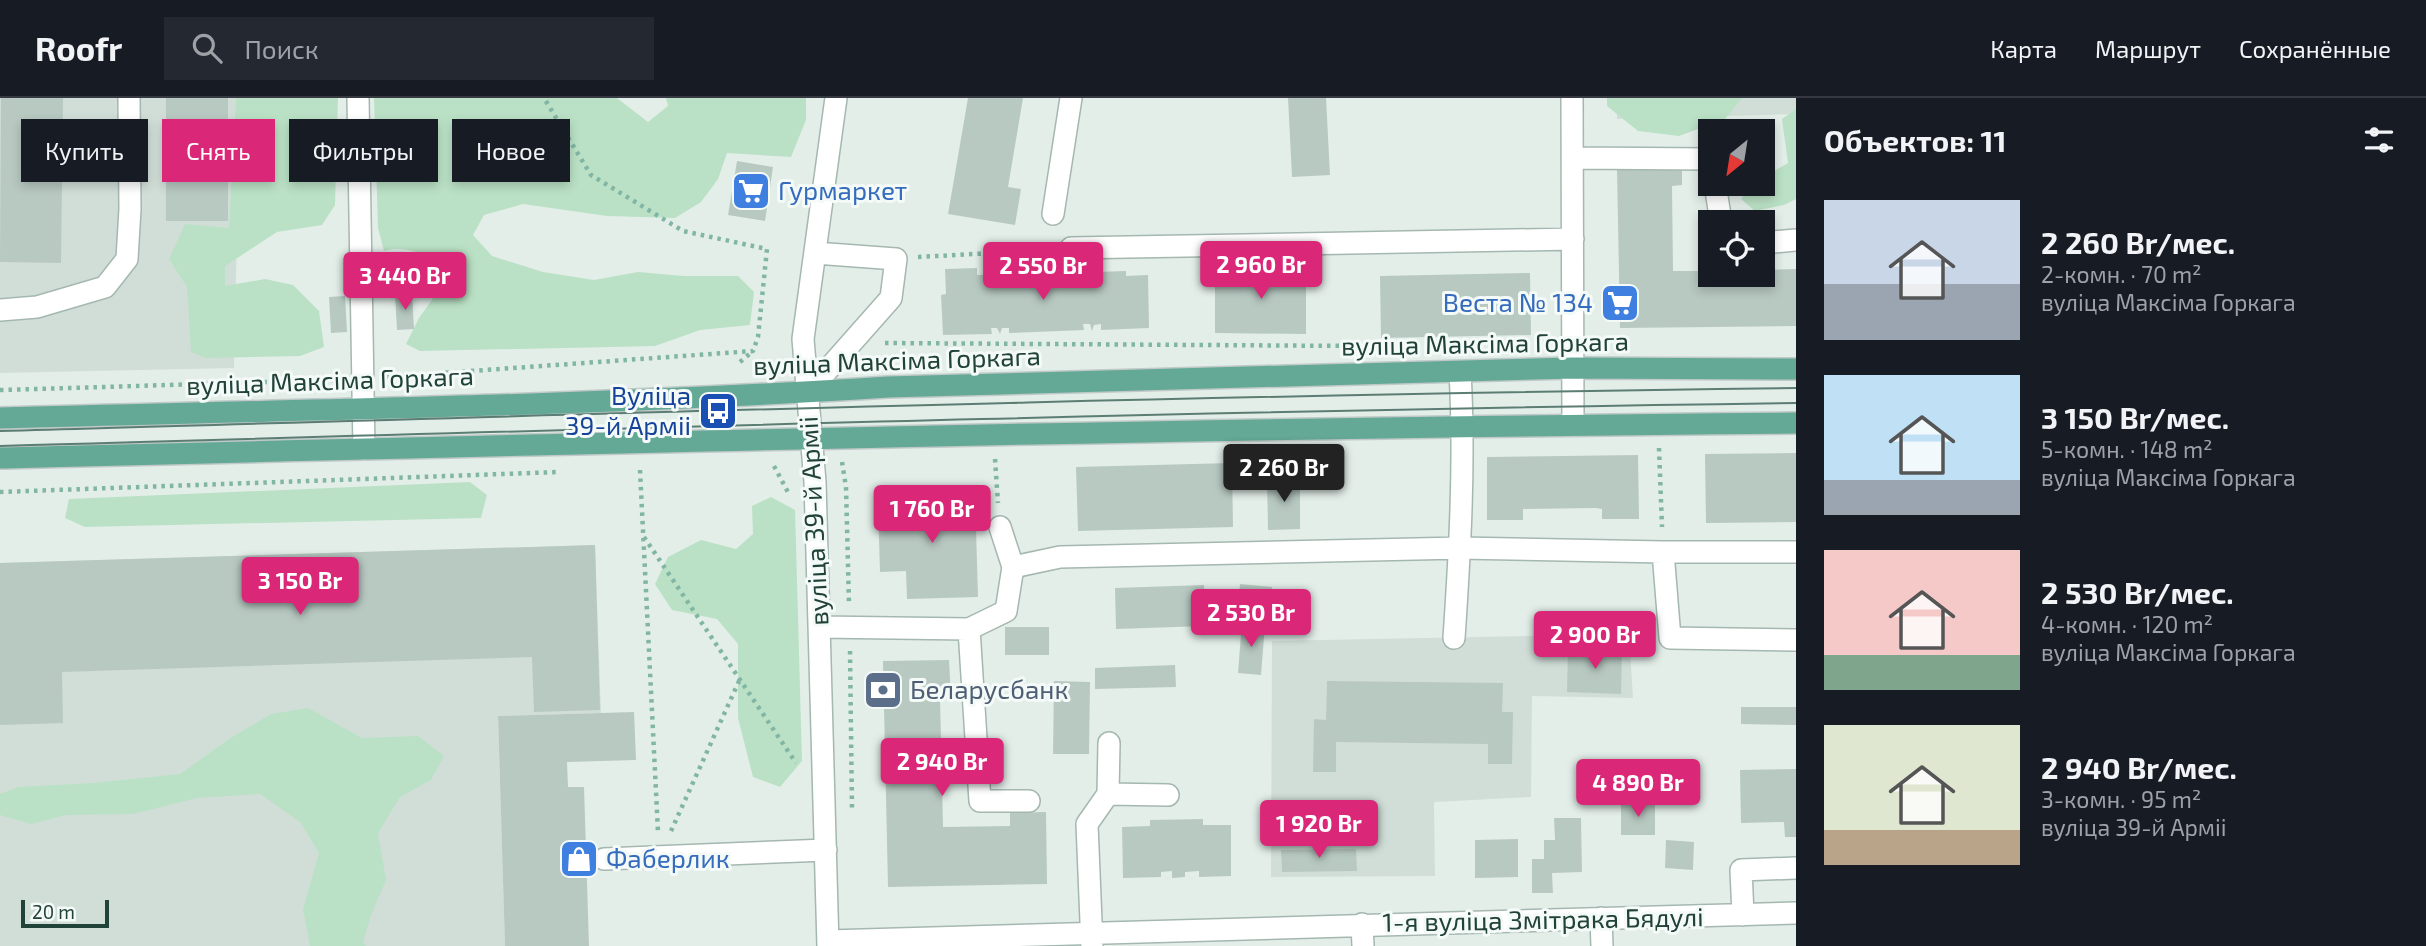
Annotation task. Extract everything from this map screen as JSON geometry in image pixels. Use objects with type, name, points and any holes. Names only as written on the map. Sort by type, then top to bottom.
[{"type":"main road","name":"вуліца Максіма Горкага","points":[[0,418],[807,393],[888,387],[1573,368],[1796,369]]},
{"type":"main road","points":[[0,458],[1462,425],[1796,423]]},
{"type":"street","points":[[0,310],[37,307],[105,287],[127,259],[130,209],[129,98]]},
{"type":"street","points":[[358,98],[364,449]]},
{"type":"street","name":"вуліца 39-й Арміі","points":[[828,944],[819,627],[811,438],[803,339],[836,98]]},
{"type":"street","points":[[1053,214],[1071,98]]},
{"type":"street","points":[[1572,98],[1573,425]]},
{"type":"street","points":[[1573,158],[1698,159]]},
{"type":"street","points":[[1071,248],[1573,239]]},
{"type":"street","points":[[1775,242],[1796,240]]},
{"type":"street","points":[[807,393],[891,298],[896,259],[815,253]]},
{"type":"street","points":[[1454,638],[1461,548],[1460,372]]},
{"type":"street","points":[[819,627],[969,629],[1006,611],[1013,567],[1000,527]]},
{"type":"street","points":[[1013,567],[1060,557],[1461,548],[1796,552]]},
{"type":"street","points":[[1663,552],[1670,638],[1796,640]]},
{"type":"street","points":[[969,629],[980,801],[1030,801]]},
{"type":"street","points":[[1092,939],[1087,824],[1108,794],[1108,743]]},
{"type":"street","points":[[1108,794],[1168,795]]},
{"type":"street","points":[[604,859],[826,850]]},
{"type":"street","points":[[1743,915],[1741,870],[1796,868]]},
{"type":"street","name":"1-я вуліца Змітрака Бядулі","points":[[828,944],[1092,939],[1362,925],[1796,913]]},
{"type":"street","points":[[1601,918],[1602,946]]},
{"type":"street","points":[[1362,925],[1363,946]]},
{"type":"path","points":[[544,98],[591,175],[682,231],[767,249],[758,337]]},
{"type":"path","points":[[896,259],[1071,248]]},
{"type":"path","points":[[852,342],[1367,346]]},
{"type":"path","points":[[740,362],[753,351]]},
{"type":"path","points":[[1659,445],[1663,552]]},
{"type":"path","points":[[994,448],[1000,527]]},
{"type":"path","points":[[842,461],[846,487],[850,628],[852,818]]},
{"type":"path","points":[[761,466],[782,465]]},
{"type":"path","points":[[626,470],[640,470],[659,857]]},
{"type":"path","points":[[0,492],[571,472]]},
{"type":"path","points":[[644,537],[802,771]]},
{"type":"path","points":[[659,857],[740,679]]},
{"type":"shaded area","points":[[0,98],[240,98],[240,119],[162,119],[162,182],[238,182],[234,368],[0,373]]},
{"type":"shaded area","points":[[1617,98],[1796,98],[1796,114],[1617,119]]},
{"type":"shaded area","points":[[595,545],[601,713],[498,716],[505,946],[0,946],[0,563]]},
{"type":"shaded area","points":[[1629,634],[1633,698],[1532,696],[1531,797],[1434,802],[1435,876],[1271,877],[1272,641]]},
{"type":"green space","points":[[236,98],[338,98],[337,119],[289,119],[289,182],[336,182],[335,205],[322,225],[277,232],[225,266],[225,286],[265,279],[293,285],[319,311],[324,347],[300,356],[206,358],[191,352],[187,287],[169,259],[185,224],[229,228],[231,182],[275,182],[275,119],[235,119]]},
{"type":"green space","points":[[374,98],[617,98],[648,122],[668,106],[666,98],[806,98],[806,120],[791,157],[727,153],[718,179],[701,202],[675,218],[607,216],[523,204],[484,215],[473,235],[492,256],[543,272],[594,280],[638,272],[684,276],[738,276],[754,292],[750,325],[700,330],[655,346],[420,351],[406,344],[419,318],[436,294],[444,266],[415,252],[400,249],[384,251],[378,228],[377,182],[438,182],[438,119],[375,119]]},
{"type":"green space","points":[[1607,98],[1742,98],[1725,119],[1698,119],[1698,129],[1679,136],[1638,131],[1607,106]]},
{"type":"green space","points":[[1796,109],[1796,199],[1784,205],[1754,210],[1741,199],[1744,196],[1775,196],[1775,170],[1788,163],[1782,119]]},
{"type":"green space","points":[[470,482],[487,495],[481,518],[85,527],[65,518],[69,499]]},
{"type":"green space","points":[[771,497],[795,510],[802,761],[780,787],[753,777],[738,718],[738,644],[717,619],[672,610],[655,584],[668,557],[701,540],[736,549],[753,534],[752,506]]},
{"type":"green space","points":[[308,708],[362,738],[418,736],[444,756],[431,780],[400,797],[378,833],[386,880],[370,918],[363,942],[366,946],[310,946],[303,909],[319,853],[300,822],[260,794],[197,798],[133,814],[67,815],[31,824],[0,815],[0,794],[18,787],[180,774],[229,739],[271,714]]},
{"type":"building","points":[[1,98],[63,98],[63,119],[21,119],[21,182],[62,182],[61,263],[0,262]]},
{"type":"building","points":[[166,98],[228,98],[228,119],[166,119]]},
{"type":"building","points":[[968,98],[1023,98],[1008,187],[1021,189],[1015,225],[948,214]]},
{"type":"building","points":[[1288,98],[1326,98],[1330,175],[1292,177]]},
{"type":"building","name":"Гурмаркет","points":[[737,161],[773,167],[765,221],[728,215]]},
{"type":"building","points":[[1682,168],[1682,185],[1672,186],[1673,271],[1698,271],[1698,287],[1775,287],[1775,270],[1796,269],[1796,326],[1620,328],[1617,169]]},
{"type":"building","points":[[166,182],[228,182],[228,221],[166,221]]},
{"type":"building","points":[[977,268],[977,275],[1029,273],[1029,280],[1062,279],[1062,273],[1126,271],[1126,276],[1148,275],[1149,328],[1101,330],[1101,324],[1094,325],[1092,331],[1090,324],[1083,324],[1084,330],[1009,333],[1009,328],[1002,328],[1000,334],[997,328],[991,328],[992,334],[943,335],[941,295],[946,294],[945,269]]},
{"type":"building","points":[[1215,269],[1306,269],[1306,334],[1215,333]]},
{"type":"building","points":[[1530,273],[1531,335],[1381,338],[1380,276]]},
{"type":"building","points":[[412,293],[414,329],[397,330],[395,294]]},
{"type":"building","points":[[345,296],[347,332],[331,333],[329,297]]},
{"type":"building","points":[[1796,453],[1796,522],[1706,523],[1705,454]]},
{"type":"building","points":[[1638,455],[1639,519],[1602,519],[1602,509],[1596,508],[1523,509],[1523,520],[1487,520],[1487,457]]},
{"type":"building","points":[[1232,463],[1233,527],[1078,531],[1076,467]]},
{"type":"building","points":[[1267,478],[1300,478],[1300,529],[1268,530]]},
{"type":"building","points":[[975,493],[978,597],[907,599],[906,571],[880,572],[878,504],[904,503],[904,499],[910,499],[910,495]]},
{"type":"building","points":[[595,545],[600,710],[534,712],[532,657],[62,672],[63,723],[0,725],[0,563]]},
{"type":"building","points":[[1240,584],[1272,587],[1269,610],[1238,607]]},
{"type":"building","points":[[1204,585],[1205,626],[1116,629],[1115,588]]},
{"type":"building","points":[[1242,622],[1265,625],[1261,675],[1238,673]]},
{"type":"building","points":[[1005,627],[1049,627],[1049,655],[1005,655]]},
{"type":"building","points":[[1568,648],[1622,650],[1621,694],[1567,692]]},
{"type":"building","points":[[949,660],[951,698],[940,698],[943,827],[1010,826],[1010,813],[1046,812],[1047,884],[888,887],[883,661]]},
{"type":"building","points":[[1175,665],[1176,687],[1095,689],[1095,668]]},
{"type":"building","points":[[1054,681],[1090,682],[1089,754],[1053,754]]},
{"type":"building","points":[[1327,681],[1503,683],[1502,712],[1513,712],[1512,764],[1488,764],[1488,744],[1336,742],[1336,772],[1313,772],[1314,719],[1326,720]]},
{"type":"building","points":[[1741,707],[1796,707],[1796,725],[1741,724]]},
{"type":"building","points":[[634,712],[636,760],[567,762],[568,787],[584,787],[589,946],[505,946],[498,716]]},
{"type":"building","points":[[1796,769],[1796,837],[1785,837],[1784,822],[1741,823],[1740,770]]},
{"type":"building","points":[[1621,802],[1655,802],[1655,835],[1621,835]]},
{"type":"building","points":[[1554,818],[1581,818],[1582,872],[1552,873],[1553,893],[1532,893],[1532,859],[1544,859],[1544,840],[1555,840]]},
{"type":"building","points":[[1203,819],[1203,825],[1231,825],[1231,876],[1199,877],[1199,871],[1185,872],[1185,877],[1172,878],[1172,871],[1161,872],[1161,877],[1123,878],[1122,827],[1150,826],[1150,820]]},
{"type":"building","points":[[1518,839],[1518,877],[1475,878],[1475,840]]},
{"type":"building","points":[[1666,840],[1694,842],[1693,870],[1665,868]]},
{"type":"building","points":[[1356,849],[1357,871],[1282,872],[1281,850]]},
{"type":"tram line","points":[[0,431],[1122,400],[1796,388]]},
{"type":"tram line","points":[[0,446],[1122,416],[1796,403]]},
{"type":"place","name":"Гурмаркет","points":[[751,191]]},
{"type":"place","name":"Веста № 134","points":[[1620,303]]},
{"type":"place","name":"Вуліца 39-й Арміі","points":[[718,411]]},
{"type":"place","name":"Беларусбанк","points":[[883,690]]},
{"type":"place","name":"Фаберлик","points":[[579,859]]}]
